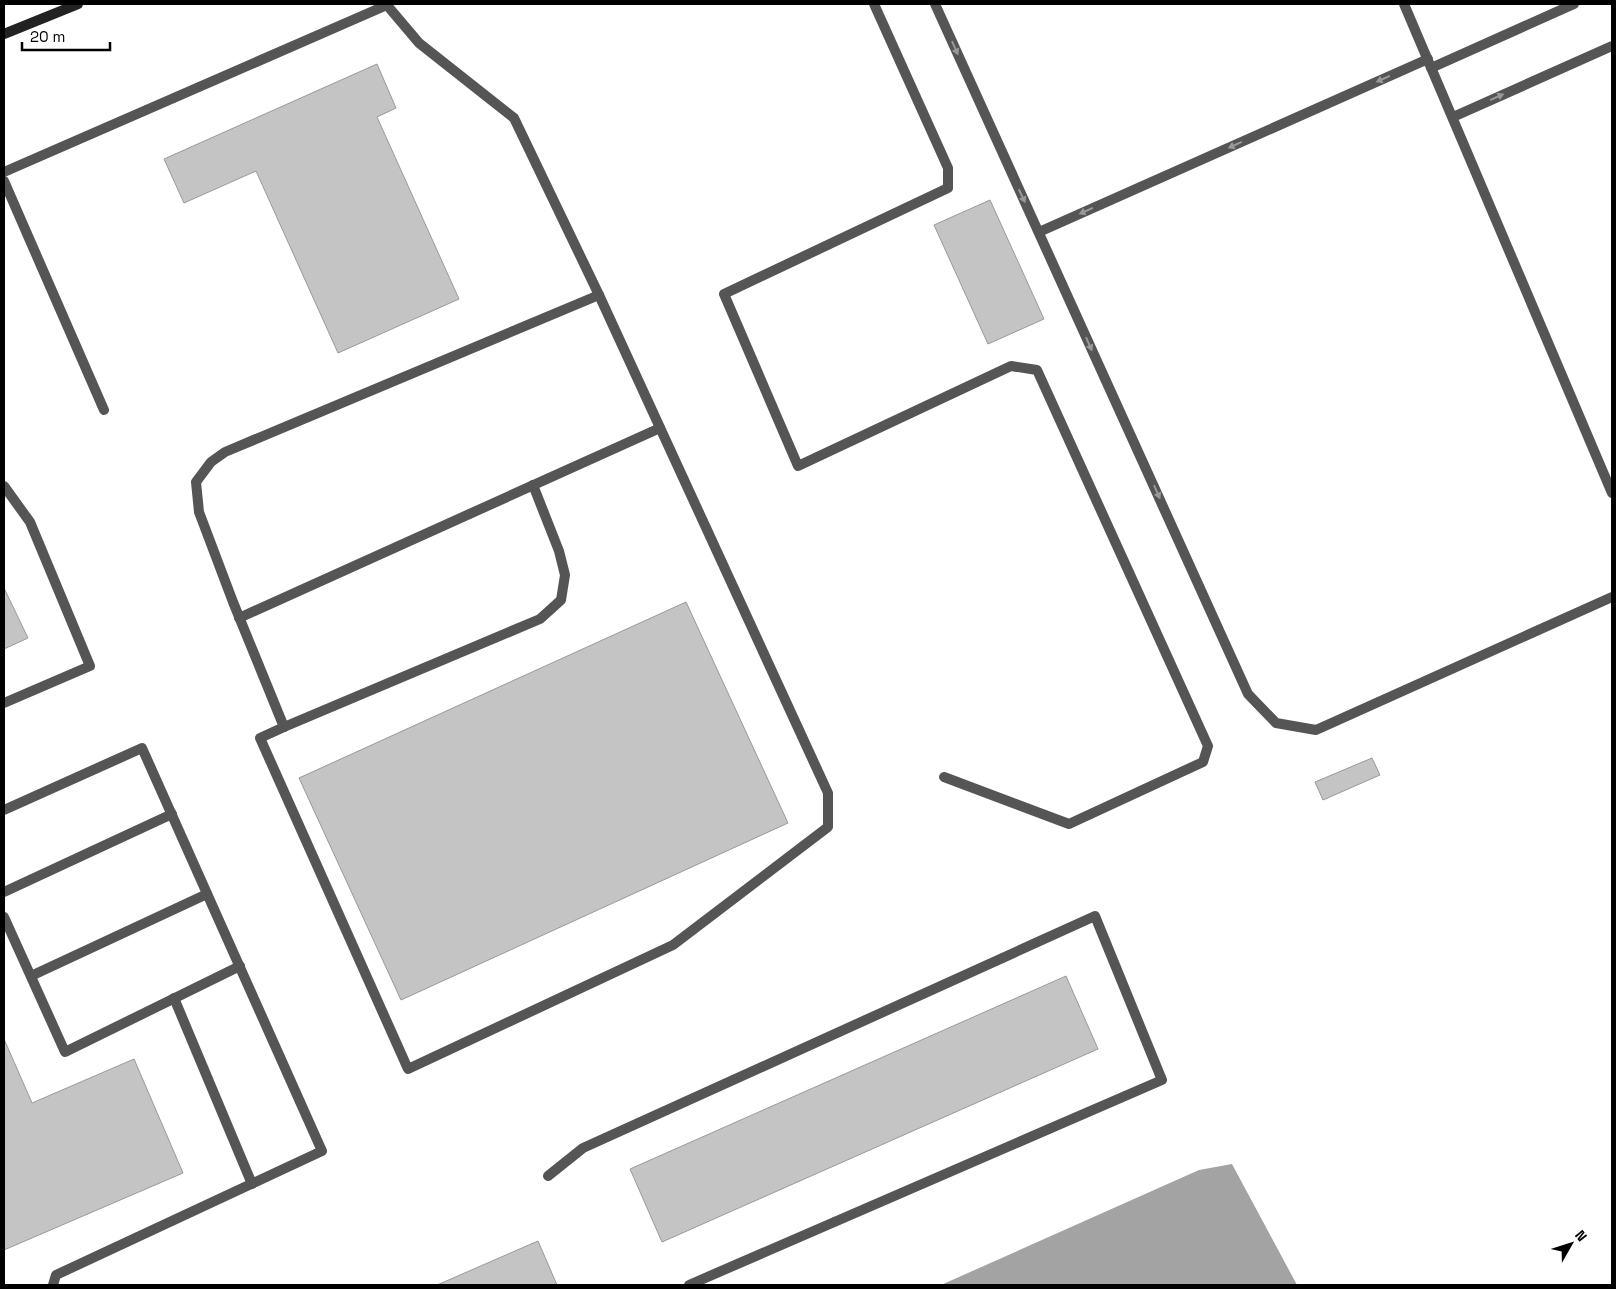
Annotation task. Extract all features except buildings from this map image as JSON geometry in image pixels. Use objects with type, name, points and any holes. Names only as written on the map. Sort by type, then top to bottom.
[{"type":"street","points":[[4,34],[78,4]]},
{"type":"lane","points":[[874,4],[948,168],[948,188],[724,294],[798,466],[1012,366],[1036,370],[1208,746],[1203,762],[1069,824],[944,777]]},
{"type":"lane","points":[[935,4],[1248,694],[1276,723],[1316,730],[1612,597]]},
{"type":"lane","points":[[1404,4],[1612,493]]},
{"type":"lane","points":[[1039,232],[1430,63],[1574,4]]},
{"type":"lane","points":[[4,172],[386,5],[419,43],[514,118],[599,295],[828,793],[828,827],[672,945],[408,1068],[260,738],[540,619],[560,600],[565,575],[559,551],[533,485]]},
{"type":"lane","points":[[1452,117],[1612,46]]},
{"type":"lane","points":[[4,182],[104,410]]},
{"type":"lane","points":[[284,727],[239,618],[199,512],[196,482],[211,462],[225,452],[599,295]]},
{"type":"lane","points":[[239,618],[660,428]]},
{"type":"lane","points":[[4,486],[30,522],[90,666],[4,703]]},
{"type":"lane","points":[[4,810],[142,748],[322,1151],[56,1275],[53,1285]]},
{"type":"lane","points":[[4,892],[172,814]]},
{"type":"lane","points":[[31,976],[207,894]]},
{"type":"lane","points":[[548,1176],[583,1148],[1095,916],[1162,1080],[689,1285]]},
{"type":"lane","points":[[4,917],[64,1052],[240,966]]},
{"type":"lane","points":[[174,998],[252,1184]]},
{"type":"shaded area","points":[[1232,1164],[1297,1285],[941,1285],[1199,1170]]}]
